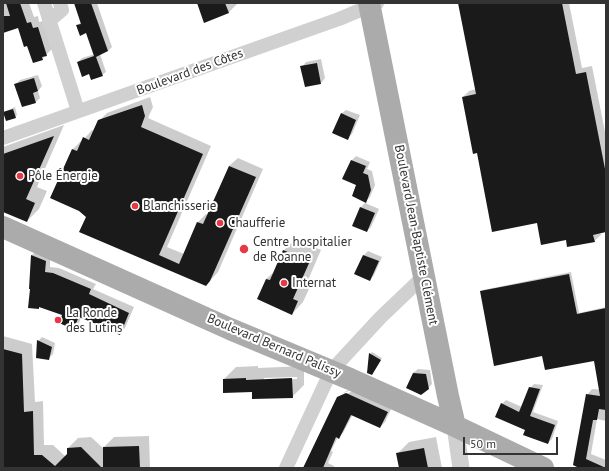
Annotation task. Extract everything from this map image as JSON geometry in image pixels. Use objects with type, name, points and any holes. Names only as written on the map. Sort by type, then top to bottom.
[{"type":"main road","name":"Boulevard Jean-Baptiste Clément","points":[[372,4],[455,426]]},
{"type":"main road","name":"Boulevard Bernard Palissy","points":[[3,228],[230,329],[350,379],[455,426],[543,468]]},
{"type":"street","points":[[44,3],[78,111]]},
{"type":"street","points":[[50,21],[62,10],[60,3]]},
{"type":"street","name":"Boulevard des Côtes","points":[[3,138],[339,19],[372,4]]},
{"type":"street","points":[[286,468],[331,371],[380,318],[425,275]]},
{"type":"street","name":"Boulevard Jean-Baptiste Clément","points":[[455,426],[461,468]]},
{"type":"building","points":[[6,3],[20,3],[27,23],[31,22],[33,28],[38,27],[47,56],[42,57],[43,60],[33,63],[27,46],[24,47],[18,28],[3,33],[3,16],[10,16]]},
{"type":"building","points":[[74,3],[91,3],[108,51],[96,57],[103,76],[91,80],[89,74],[82,77],[77,62],[94,56],[86,33],[80,36],[76,25],[81,24]]},
{"type":"building","points":[[197,3],[225,3],[229,13],[204,23]]},
{"type":"building","points":[[458,3],[562,3],[576,74],[586,72],[606,174],[606,232],[593,235],[595,242],[567,247],[566,240],[541,245],[537,223],[492,232],[477,153],[473,154],[462,97],[476,94]]},
{"type":"building","points":[[317,63],[321,84],[305,87],[300,66]]},
{"type":"building","points":[[34,78],[38,91],[33,93],[36,103],[22,107],[14,84]]},
{"type":"building","points":[[142,105],[145,116],[141,127],[203,154],[159,255],[179,264],[197,222],[203,224],[229,166],[256,177],[210,281],[206,286],[79,232],[86,217],[79,211],[50,198],[72,149],[77,151],[83,137],[89,140],[98,120]]},
{"type":"building","points":[[13,109],[16,118],[6,121],[3,112]]},
{"type":"building","points":[[341,113],[356,120],[348,140],[332,133]]},
{"type":"building","name":"Pôle Énergie","points":[[54,136],[26,199],[35,203],[27,222],[3,212],[3,154]]},
{"type":"building","points":[[351,160],[366,166],[363,173],[368,175],[371,190],[366,203],[352,196],[356,185],[342,179]]},
{"type":"building","points":[[360,207],[375,213],[367,232],[352,226]]},
{"type":"building","name":"Internat","points":[[283,250],[310,261],[293,299],[298,301],[292,315],[257,299],[266,279],[270,280]]},
{"type":"building","points":[[31,255],[46,261],[45,272],[53,273],[91,289],[89,294],[129,313],[120,335],[110,331],[109,333],[100,329],[101,326],[79,317],[73,329],[59,323],[62,315],[39,307],[39,309],[28,308]]},
{"type":"building","points":[[363,255],[379,261],[370,281],[354,274]]},
{"type":"building","points":[[569,274],[577,314],[606,308],[606,410],[599,409],[597,420],[593,420],[586,459],[606,468],[579,468],[573,465],[586,394],[600,396],[594,361],[545,370],[542,356],[494,366],[480,291]]},
{"type":"building","points":[[37,340],[52,347],[49,360],[36,358]]},
{"type":"building","points":[[3,349],[22,354],[24,412],[33,411],[34,455],[42,455],[55,466],[67,454],[67,448],[81,447],[102,468],[3,468]]},
{"type":"building","points":[[369,353],[381,360],[372,375],[367,373]]},
{"type":"building","points":[[413,373],[426,374],[429,389],[421,395],[406,388]]},
{"type":"building","points":[[246,378],[246,380],[292,378],[293,398],[252,399],[252,392],[223,393],[223,379]]},
{"type":"building","points":[[529,387],[540,389],[530,416],[555,425],[548,444],[523,435],[525,430],[495,417],[501,403],[519,412]]},
{"type":"building","points":[[346,393],[388,412],[380,428],[351,415],[339,439],[336,437],[323,468],[303,468],[337,397]]},
{"type":"building","points":[[139,446],[140,468],[103,468],[103,447]]},
{"type":"building","points":[[424,448],[428,468],[399,468],[396,453]]},
{"type":"place","name":"Pôle Énergie","points":[[20,176]]},
{"type":"place","name":"Blanchisserie","points":[[135,206]]},
{"type":"place","name":"Chaufferie","points":[[220,223]]},
{"type":"place","name":"Centre hospitalier de Roanne","points":[[244,249]]},
{"type":"place","name":"Internat","points":[[284,283]]},
{"type":"place","name":"La Ronde des Lutins","points":[[58,320]]}]
